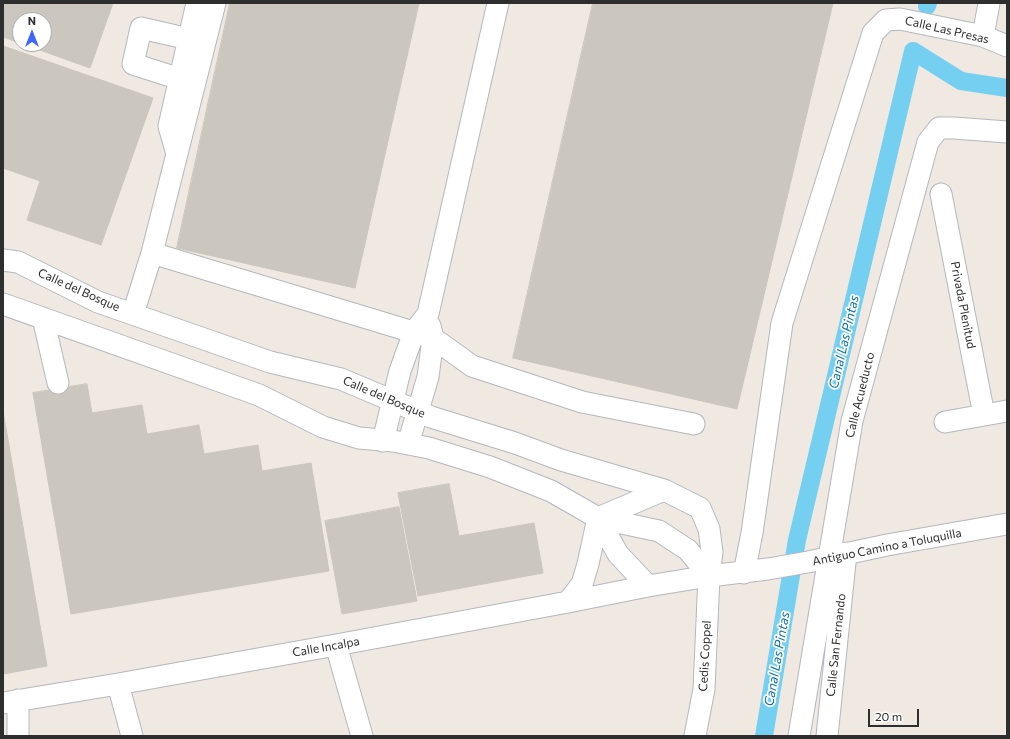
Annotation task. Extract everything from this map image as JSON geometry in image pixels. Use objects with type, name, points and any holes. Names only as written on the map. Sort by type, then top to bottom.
[{"type":"street","points":[[177,154],[169,126],[197,3]]},
{"type":"street","points":[[133,314],[152,253],[215,3]]},
{"type":"street","points":[[408,444],[428,378],[424,335],[428,314],[498,3]]},
{"type":"street","points":[[984,36],[989,3]]},
{"type":"street","name":"Calle Las Presas","points":[[744,573],[752,533],[782,323],[873,33],[886,20],[900,19],[984,36],[1007,46]]},
{"type":"street","points":[[180,79],[134,64],[142,28],[189,39]]},
{"type":"street","name":"Calle Acueducto","points":[[799,736],[838,555],[852,421],[928,142],[939,128],[1007,132]]},
{"type":"street","name":"Privada Plenitud","points":[[941,194],[984,415]]},
{"type":"street","points":[[152,253],[424,335],[472,366],[582,402],[694,424]]},
{"type":"street","name":"Calle del Bosque","points":[[3,260],[18,262],[98,302],[270,362],[341,379],[432,417],[514,442],[561,460],[664,490],[700,508],[710,529],[712,552],[709,576]]},
{"type":"street","points":[[3,304],[259,395],[323,427],[359,438],[383,440],[429,448],[490,467],[551,491],[598,518],[659,531],[688,550],[709,576],[744,573]]},
{"type":"street","points":[[43,318],[58,383]]},
{"type":"street","points":[[383,440],[400,371],[424,335]]},
{"type":"street","points":[[945,422],[1007,411]]},
{"type":"street","points":[[598,518],[664,490]]},
{"type":"street","points":[[598,518],[618,554],[648,586]]},
{"type":"street","points":[[568,602],[582,584],[598,518]]},
{"type":"street","name":"Antiguo Camino a Toluquilla","points":[[744,573],[768,570],[838,555],[1007,524]]},
{"type":"street","name":"Calle San Fernando","points":[[826,736],[838,555]]},
{"type":"street","name":"Calle Incalpa","points":[[10,701],[118,684],[709,576]]},
{"type":"street","name":"Cedis Coppel","points":[[696,736],[704,689],[709,576]]},
{"type":"street","points":[[336,645],[362,736]]},
{"type":"street","points":[[118,684],[132,736]]},
{"type":"street","points":[[10,701],[18,736]]},
{"type":"building","points":[[3,3],[113,3],[90,68],[45,52],[52,52],[52,12],[12,12],[12,40],[3,37]]},
{"type":"building","points":[[230,3],[419,3],[355,288],[177,248]]},
{"type":"building","points":[[593,3],[833,3],[737,409],[513,358]]},
{"type":"building","points":[[3,46],[12,49],[12,52],[20,52],[153,98],[101,245],[27,220],[40,181],[3,168]]},
{"type":"building","points":[[87,384],[92,413],[142,405],[147,434],[199,425],[204,454],[258,445],[262,471],[311,463],[329,571],[71,614],[33,393]]},
{"type":"building","points":[[3,411],[47,666],[3,674]]},
{"type":"building","points":[[449,484],[459,536],[534,523],[543,573],[418,596],[398,493]]},
{"type":"building","points":[[399,507],[417,601],[342,614],[325,521]]},
{"type":"waterway","name":"Canal Las Pintas","points":[[764,736],[797,540],[913,51],[961,81],[1007,88]]}]
